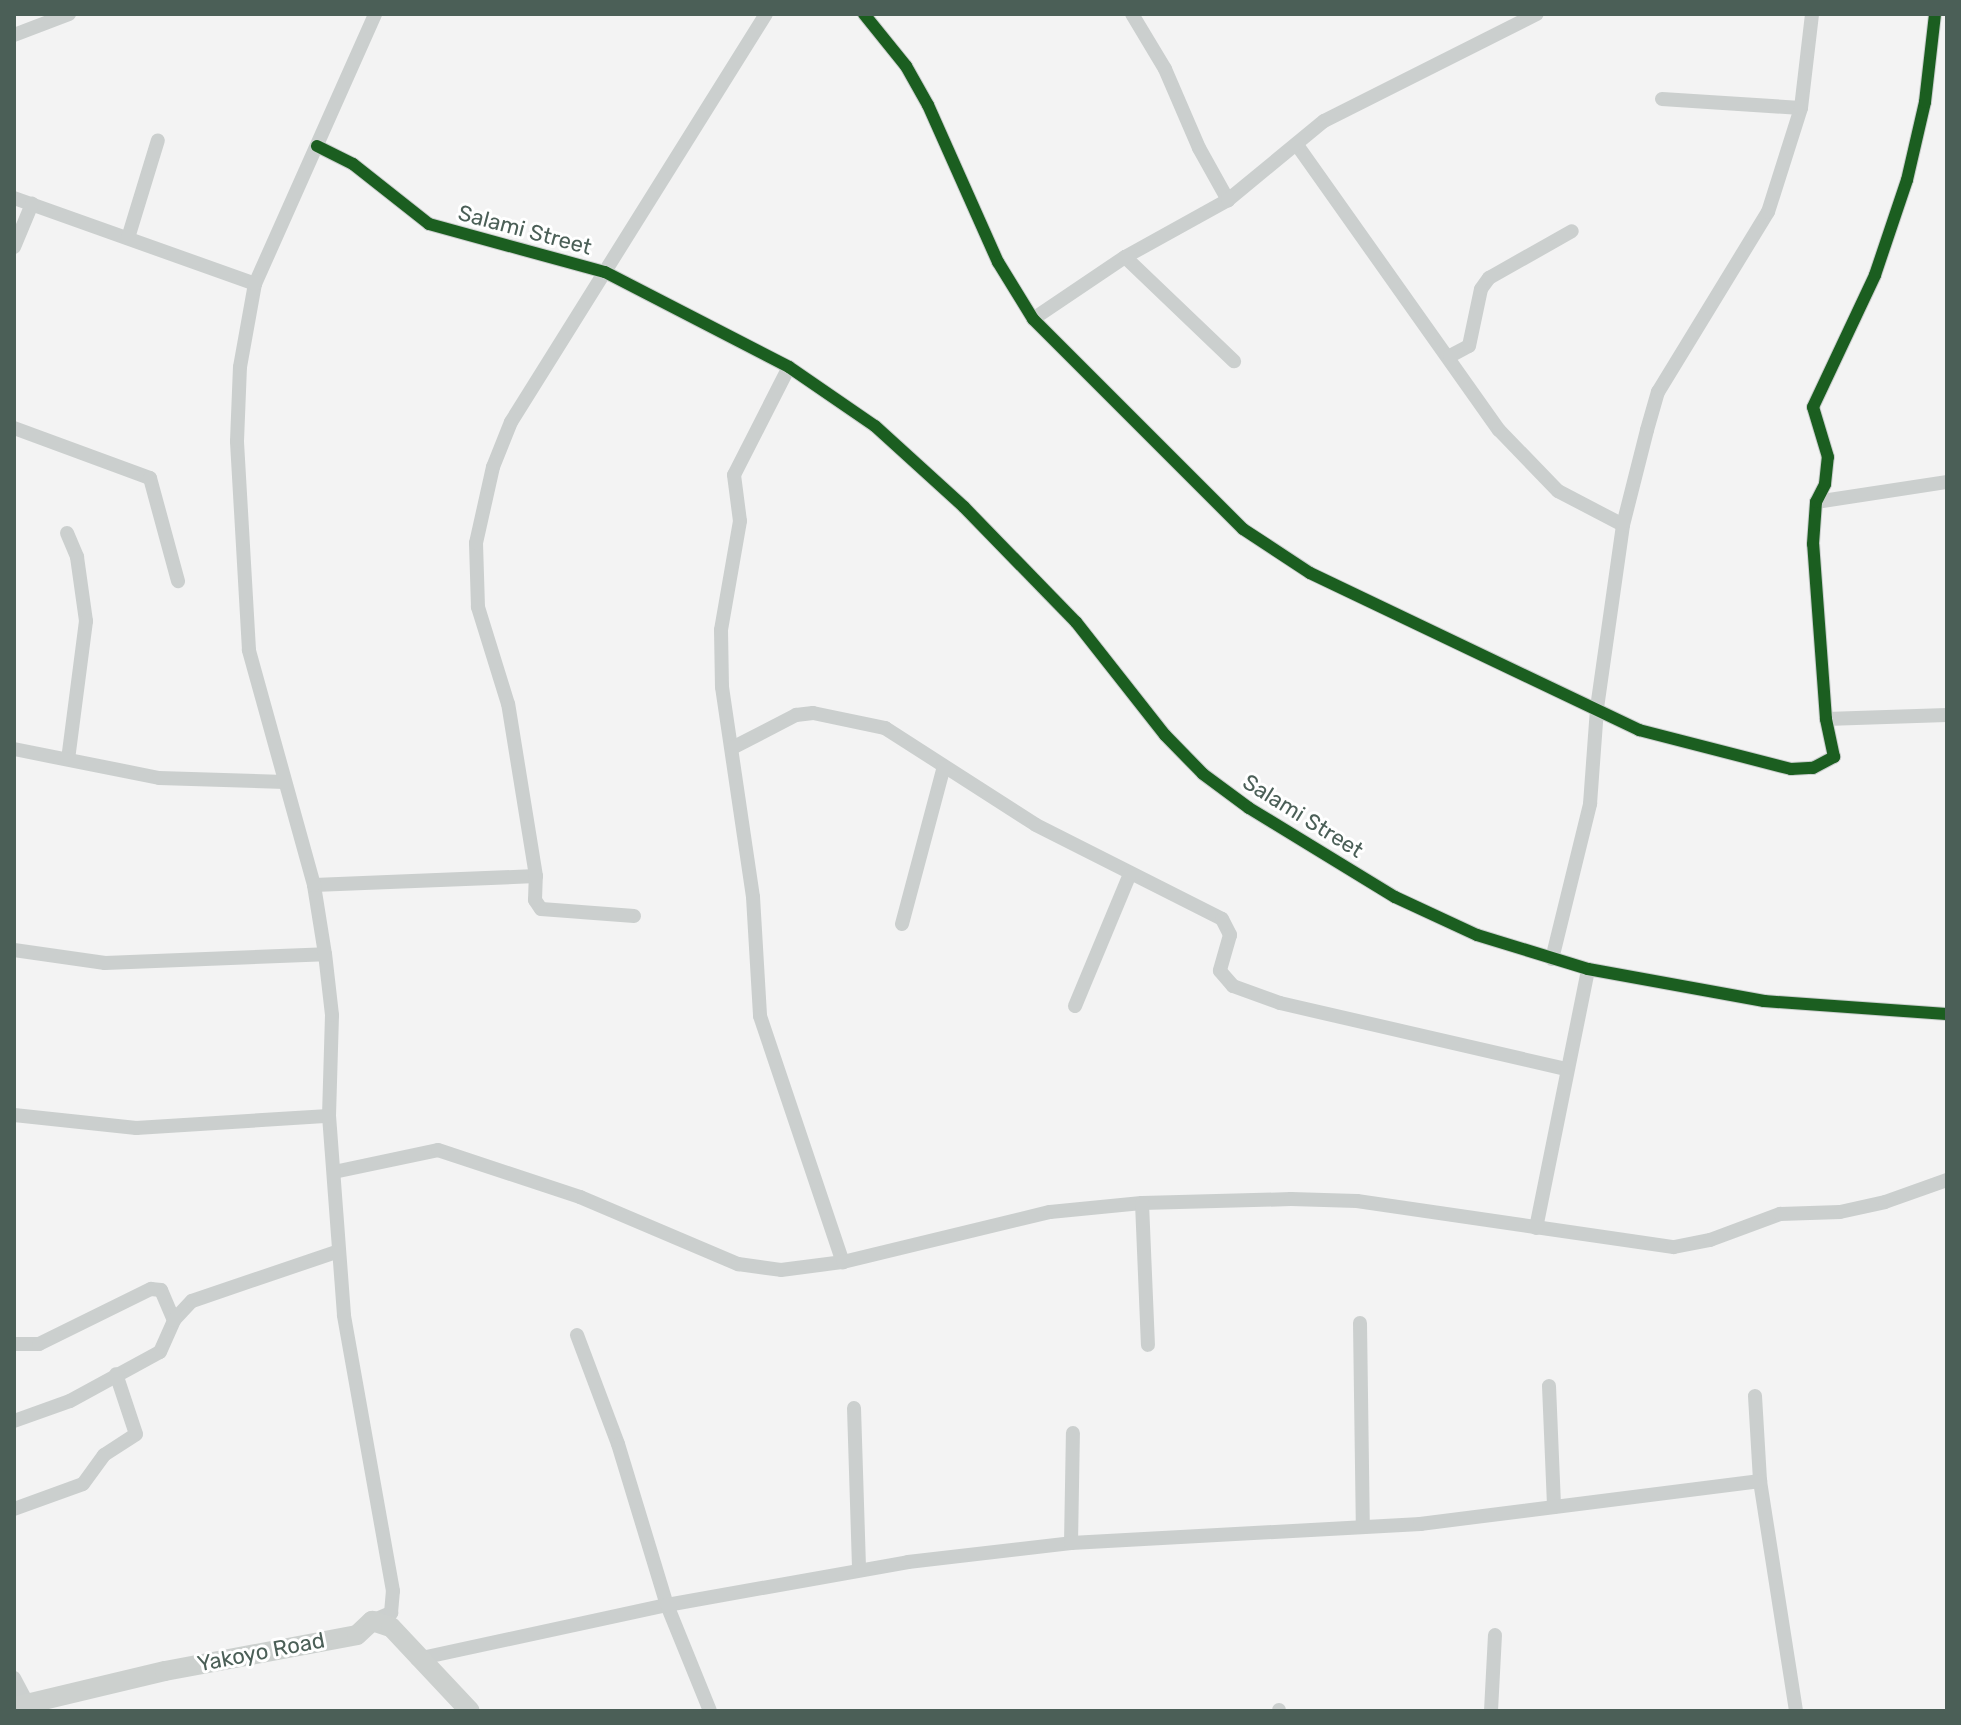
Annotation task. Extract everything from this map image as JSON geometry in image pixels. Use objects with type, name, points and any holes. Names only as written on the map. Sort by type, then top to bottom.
[{"type":"main road","points":[[372,1621],[391,1627],[417,1659],[470,1711]]},
{"type":"main road","name":"Yakoyo Road","points":[[21,1705],[165,1671],[357,1635],[372,1621]]},
{"type":"street","points":[[14,35],[69,14]]},
{"type":"street","points":[[372,1621],[391,1613],[393,1591],[344,1315],[329,1116],[332,1015],[314,885],[249,650],[244,605],[237,441],[240,367],[255,284],[375,14]]},
{"type":"street","points":[[634,916],[541,909],[535,900],[536,876],[503,678],[478,607],[476,543],[493,467],[511,422],[766,14]]},
{"type":"street","points":[[864,14],[906,66],[928,105],[998,262],[1033,319],[1159,448],[1272,551],[1488,661],[1597,708],[1639,730],[1791,769],[1813,768],[1834,757],[1826,719],[1813,544],[1816,502],[1825,484],[1828,457],[1813,407],[1875,275],[1907,180],[1925,102],[1935,14]]},
{"type":"street","points":[[1132,14],[1165,69],[1199,148],[1228,200]]},
{"type":"street","points":[[1033,319],[1125,257],[1228,200],[1324,121],[1363,98],[1537,14]]},
{"type":"street","points":[[1552,959],[1590,804],[1597,708],[1623,525],[1658,392],[1768,212],[1801,108],[1812,14]]},
{"type":"street","points":[[1662,99],[1801,108]]},
{"type":"street","points":[[128,238],[158,140]]},
{"type":"street","points":[[1297,145],[1450,356],[1499,430],[1558,491],[1623,525]]},
{"type":"street","name":"Salami Street","points":[[317,146],[353,164],[429,224],[605,272],[789,367],[875,426],[954,497],[1076,622],[1203,774],[1249,808],[1395,897],[1477,935],[1588,969],[1764,1001],[1947,1014]]},
{"type":"street","points":[[14,198],[255,284]]},
{"type":"street","points":[[14,247],[32,204]]},
{"type":"street","points":[[1450,356],[1469,346],[1481,289],[1489,278],[1572,231]]},
{"type":"street","points":[[1125,257],[1234,361]]},
{"type":"street","points":[[789,367],[733,480],[740,521],[720,645],[753,897],[760,1016],[843,1262]]},
{"type":"street","points":[[14,428],[150,478],[161,502],[178,581]]},
{"type":"street","points":[[1816,502],[1947,482]]},
{"type":"street","points":[[67,533],[77,557],[86,621],[68,759]]},
{"type":"street","points":[[734,747],[796,715],[813,713],[885,728],[1129,876],[1222,919],[1230,935],[1220,971],[1233,986],[1280,1003],[1567,1069]]},
{"type":"street","points":[[1826,719],[1947,715]]},
{"type":"street","points":[[14,749],[159,778],[285,782]]},
{"type":"street","points":[[902,924],[944,766]]},
{"type":"street","points":[[314,885],[536,876]]},
{"type":"street","points":[[1075,1006],[1129,876]]},
{"type":"street","points":[[14,950],[105,963],[325,954]]},
{"type":"street","points":[[1536,1228],[1588,969]]},
{"type":"street","points":[[14,1115],[136,1128],[329,1116]]},
{"type":"street","points":[[334,1172],[438,1150],[580,1197],[738,1264],[781,1270],[843,1262],[1050,1212],[1142,1203],[1357,1201],[1536,1228],[1685,1246],[1780,1214],[1840,1212],[1947,1180]]},
{"type":"street","points":[[1142,1203],[1148,1345]]},
{"type":"street","points":[[14,1421],[70,1401],[160,1352],[174,1320],[192,1301],[339,1251]]},
{"type":"street","points":[[14,1344],[39,1344],[151,1289],[161,1290],[174,1320]]},
{"type":"street","points":[[1360,1323],[1363,1526]]},
{"type":"street","points":[[577,1335],[618,1444],[667,1605],[710,1711]]},
{"type":"street","points":[[14,1509],[83,1484],[104,1455],[136,1434],[116,1374]]},
{"type":"street","points":[[1549,1386],[1554,1507]]},
{"type":"street","points":[[1755,1396],[1760,1481],[1796,1711]]},
{"type":"street","points":[[854,1408],[859,1570]]},
{"type":"street","points":[[1071,1543],[1073,1433]]},
{"type":"street","points":[[417,1659],[667,1605],[859,1570],[1071,1543],[1363,1526],[1554,1507],[1760,1481]]},
{"type":"street","points":[[1491,1711],[1495,1635]]},
{"type":"street","points":[[14,1678],[21,1705]]},
{"type":"cycle path","points":[[864,14],[906,66],[928,105],[998,262],[1033,319],[1243,529],[1310,573],[1639,730],[1791,769],[1813,768],[1834,757],[1826,719],[1813,544],[1816,502],[1825,484],[1828,457],[1813,407],[1875,275],[1907,180],[1925,102],[1935,14]]},
{"type":"cycle path","points":[[317,146],[353,164],[429,224],[605,272],[789,367],[875,426],[964,507],[1076,622],[1165,735],[1203,774],[1249,808],[1395,897],[1477,935],[1588,969],[1764,1001],[1947,1014]]}]
